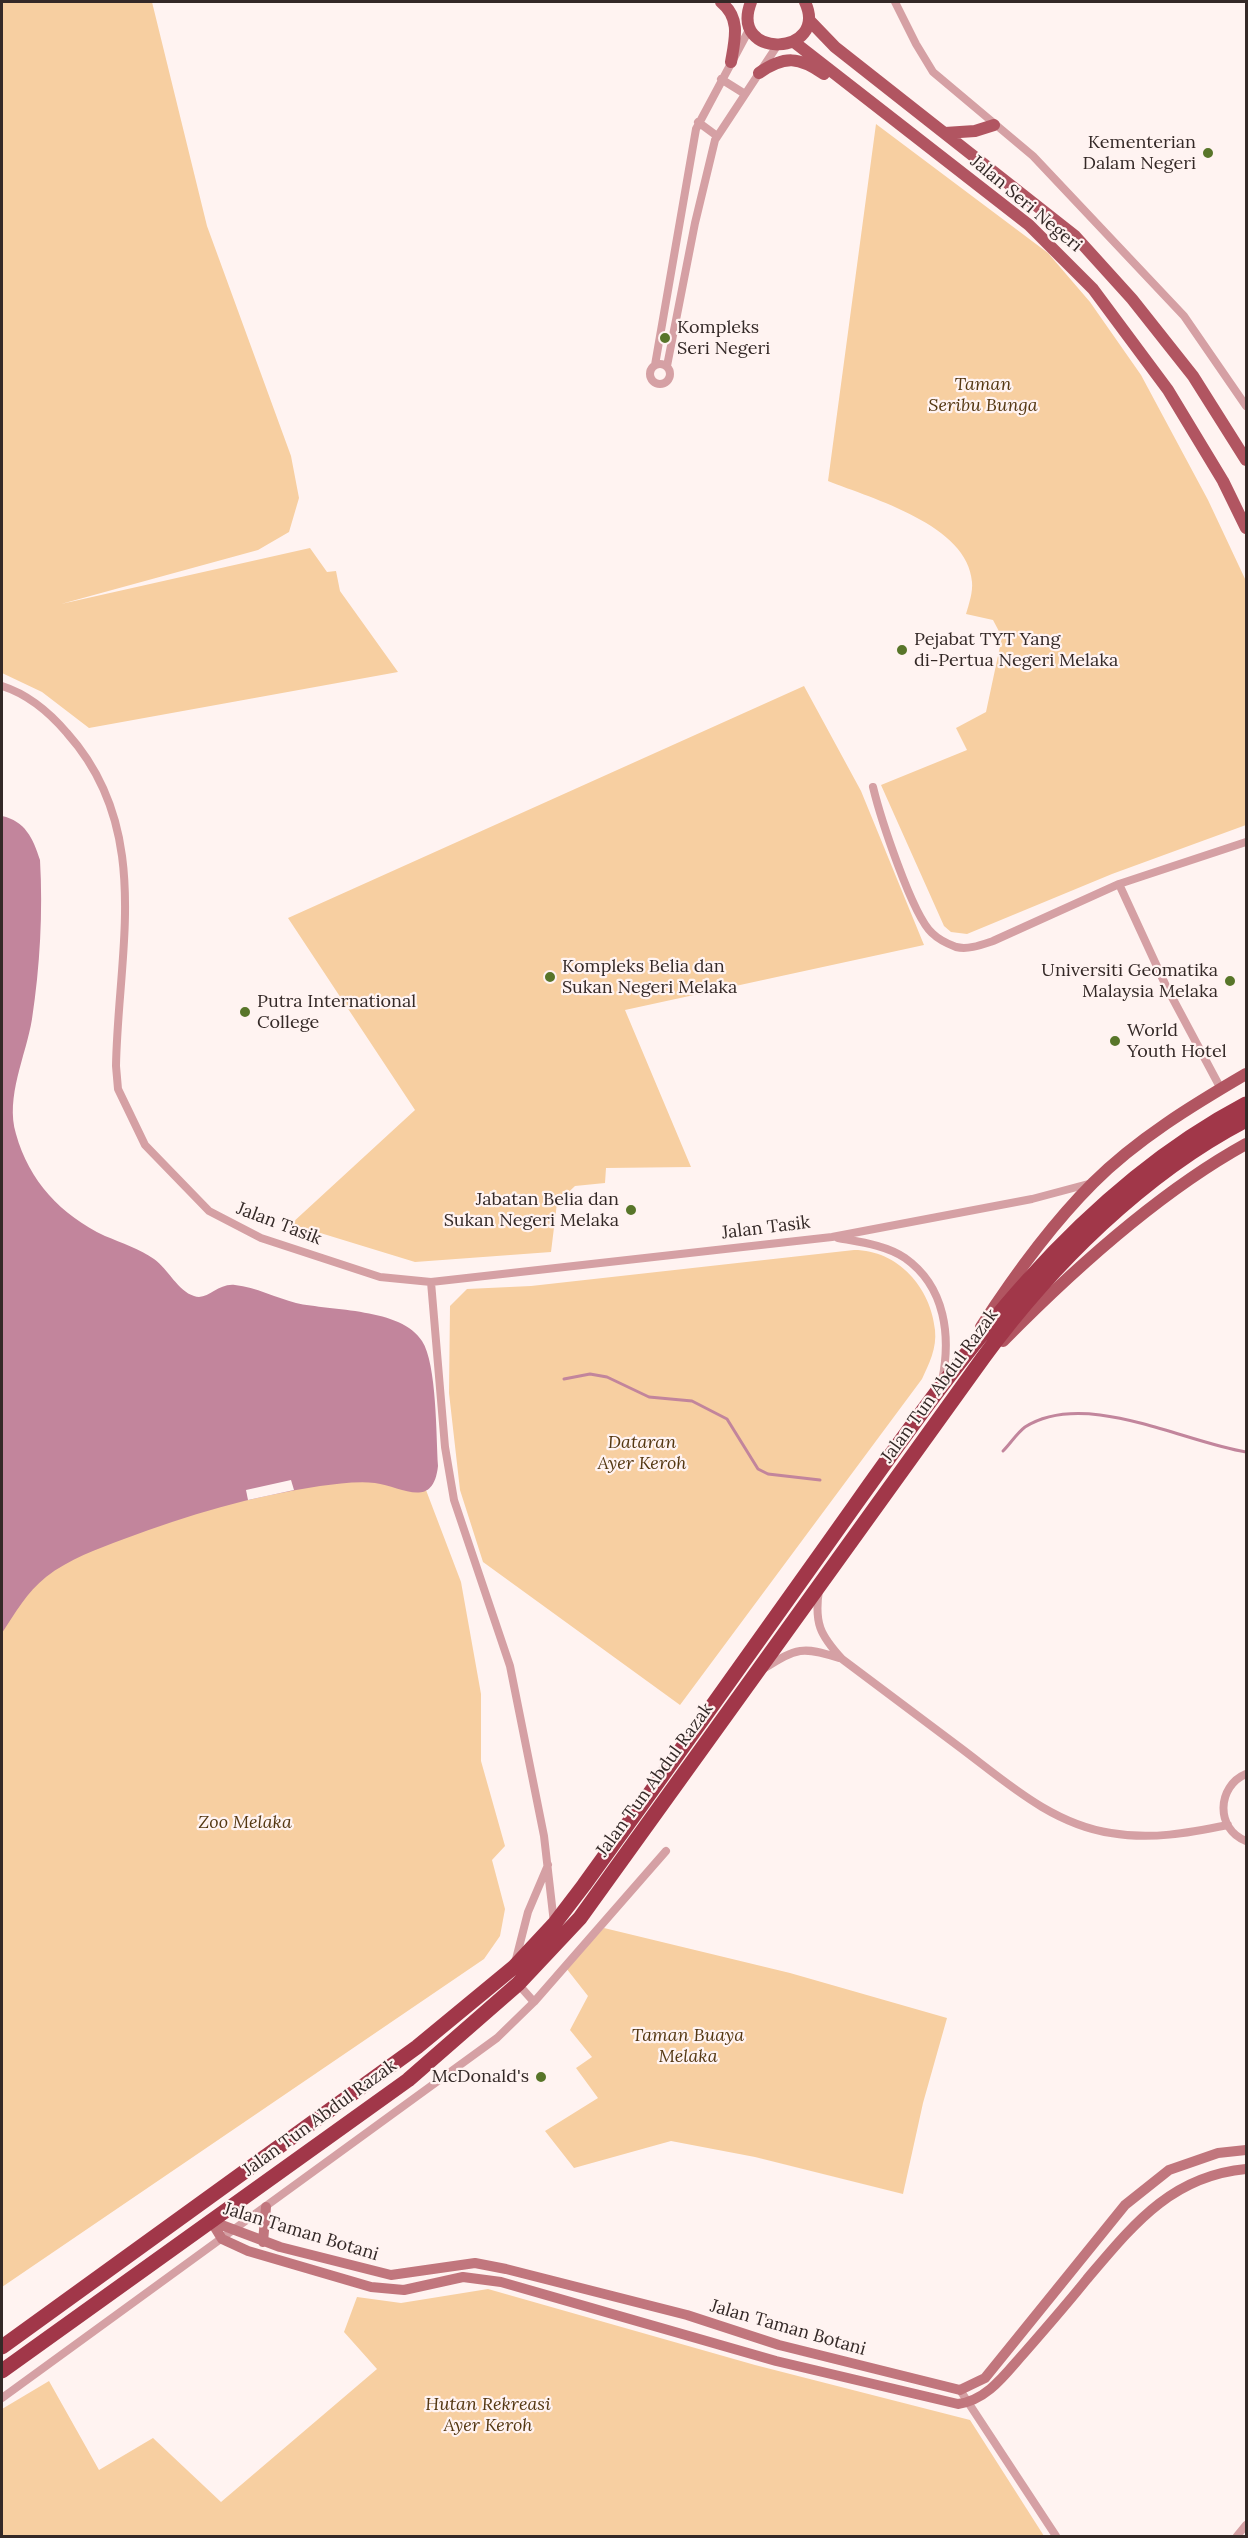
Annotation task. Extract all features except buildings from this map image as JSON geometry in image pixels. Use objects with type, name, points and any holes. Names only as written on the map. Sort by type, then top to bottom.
[{"type":"highway","name":"Jalan Tun Abdul Razak","points":[[2,2371],[408,2080],[518,1984],[580,1918],[983,1358],[1029,1299],[1065,1260],[1165,1164],[1177,1144],[1246,1104]]},
{"type":"highway","name":"Jalan Tun Abdul Razak","points":[[2,2347],[417,2047],[514,1966],[555,1923],[584,1885],[941,1386],[967,1352],[1055,1250],[1165,1164],[1246,1120]]},
{"type":"highway","points":[[170,2227],[190,2221],[212,2222],[215,2203],[224,2187]]},
{"type":"main road","points":[[721,2],[730,10],[736,25],[731,62]]},
{"type":"main road","points":[[732,2],[749,6],[750,28],[761,41],[777,46],[794,42],[804,33],[809,20],[805,2]]},
{"type":"main road","name":"Jalan Seri Negeri","points":[[809,20],[836,47],[1075,236],[1132,299],[1193,376],[1246,460]]},
{"type":"main road","name":"Jalan Seri Negeri","points":[[794,42],[1029,225],[1093,289],[1167,390],[1223,481],[1246,528]]},
{"type":"main road","points":[[759,73],[774,64],[796,59],[876,106]]},
{"type":"main road","points":[[945,133],[964,132],[994,125]]},
{"type":"main road","points":[[967,1352],[1014,1278],[1043,1240],[1094,1182],[1169,1122],[1246,1074]]},
{"type":"main road","points":[[983,1358],[1098,1250],[1172,1194],[1246,1144]]},
{"type":"street","points":[[895,2],[933,72],[1033,156],[1184,316],[1246,406]]},
{"type":"street","points":[[750,28],[698,122],[655,365],[651,370],[650,377],[658,384],[665,383],[669,378],[667,366],[695,223],[717,136],[777,46]]},
{"type":"street","points":[[721,79],[745,94]]},
{"type":"street","points":[[698,122],[717,136]]},
{"type":"street","points":[[680,226],[695,223]]},
{"type":"street","points":[[655,365],[667,366]]},
{"type":"street","name":"Jalan Tasik","points":[[2,686],[32,701],[56,720],[76,743],[93,770],[115,820],[122,848],[126,899],[116,1066],[118,1089],[146,1145],[200,1204],[249,1233],[380,1277],[431,1282],[832,1237],[1032,1199],[1094,1182]]},
{"type":"street","points":[[873,787],[905,880],[924,922],[932,933],[958,947],[974,947],[993,941],[1119,884],[1246,842]]},
{"type":"street","points":[[1119,884],[1166,986],[1221,1089]]},
{"type":"street","name":"Jalan Tasik","points":[[832,1237],[869,1243],[904,1258],[922,1275],[939,1305],[947,1329],[948,1351],[941,1386]]},
{"type":"street","points":[[431,1282],[445,1447],[455,1505],[510,1666],[549,1863],[555,1923]]},
{"type":"street","points":[[820,1583],[817,1604],[820,1629],[826,1641],[842,1659],[1020,1793],[1065,1819],[1108,1833],[1140,1837],[1171,1836],[1228,1825]]},
{"type":"street","points":[[756,1673],[791,1651],[805,1648],[842,1659]]},
{"type":"street","points":[[1246,1774],[1232,1784],[1223,1804],[1228,1825],[1234,1833],[1246,1841]]},
{"type":"street","points":[[2,2398],[497,2038],[534,2002],[666,1851]]},
{"type":"street","points":[[514,1966],[528,1912],[549,1863]]},
{"type":"street","points":[[518,1984],[534,2002]]},
{"type":"street","points":[[1056,2536],[960,2390],[985,2378],[1125,2205],[1168,2170],[1218,2152],[1246,2150]]},
{"type":"street","points":[[968,2403],[996,2384],[1106,2257],[1160,2201],[1198,2180],[1246,2169]]},
{"type":"street","points":[[263,2242],[266,2207]]},
{"type":"street","name":"Jalan Taman Botani","points":[[212,2222],[236,2229],[263,2242],[391,2275],[475,2263],[506,2269],[687,2315],[779,2345],[960,2390]]},
{"type":"street","name":"Jalan Taman Botani","points":[[212,2222],[222,2239],[266,2258],[386,2290],[404,2290],[464,2277],[501,2282],[776,2361],[945,2402],[968,2403]]},
{"type":"street","points":[[1237,2536],[1246,2525]]},
{"type":"green space","points":[[2,2],[152,2],[207,226],[291,456],[299,498],[289,532],[258,550],[61,604],[310,548],[327,572],[336,571],[340,591],[398,672],[89,728],[42,692],[2,673]]},
{"type":"green space","name":"Taman Seribu Bunga","points":[[876,124],[1048,253],[1090,302],[1141,375],[1208,500],[1246,581],[1246,825],[1112,874],[967,934],[951,932],[944,926],[881,785],[967,750],[956,728],[986,712],[1002,637],[993,620],[966,614],[972,582],[967,562],[954,545],[937,530],[915,517],[828,481]]},
{"type":"green space","name":"Kompleks Belia dan Sukan Negeri Melaka","points":[[804,686],[861,791],[924,945],[625,1010],[691,1167],[606,1168],[605,1183],[575,1186],[557,1203],[551,1252],[415,1262],[291,1224],[415,1110],[288,918]]},
{"type":"green space","name":"Dataran Ayer Keroh","points":[[854,1250],[870,1252],[898,1264],[919,1286],[927,1300],[935,1330],[935,1343],[930,1362],[922,1379],[680,1705],[483,1562],[460,1490],[449,1393],[450,1306],[467,1289],[531,1286]]},
{"type":"green space","name":"Zoo Melaka","points":[[410,1448],[461,1582],[481,1694],[481,1761],[505,1846],[492,1860],[505,1909],[500,1936],[484,1959],[2,2287],[2,1557]]},
{"type":"green space","name":"Taman Buaya Melaka","points":[[604,1928],[790,1973],[947,2018],[923,2103],[903,2194],[755,2157],[671,2141],[574,2168],[545,2131],[598,2098],[576,2068],[592,2057],[570,2030],[588,1996],[566,1968]]},
{"type":"green space","name":"Hutan Rekreasi Ayer Keroh","points":[[488,2289],[755,2365],[970,2420],[1044,2536],[2,2536],[2,2409],[49,2381],[99,2470],[153,2438],[221,2502],[377,2369],[344,2332],[357,2297],[401,2303]]},
{"type":"shaded area","points":[[2,816],[22,826],[40,860],[41,919],[37,980],[32,1019],[13,1106],[16,1134],[29,1167],[38,1181],[49,1195],[74,1218],[105,1236],[149,1255],[183,1290],[194,1296],[204,1296],[229,1285],[243,1286],[296,1303],[383,1317],[399,1322],[412,1330],[422,1341],[431,1366],[438,1466],[435,1480],[430,1488],[423,1492],[414,1493],[385,1485],[361,1482],[320,1486],[245,1501],[148,1530],[74,1560],[46,1577],[27,1596],[2,1633]]},
{"type":"pier","points":[[291,1480],[294,1490],[248,1500],[246,1490]]},
{"type":"waterway","points":[[564,1379],[590,1374],[607,1377],[649,1397],[692,1401],[727,1419],[758,1469],[768,1474],[820,1480]]},
{"type":"waterway","points":[[1003,1451],[1025,1427],[1049,1417],[1076,1413],[1134,1422],[1246,1452]]},
{"type":"place","name":"Kementerian Dalam Negeri","points":[[1208,153]]},
{"type":"place","name":"Kompleks Seri Negeri","points":[[665,338]]},
{"type":"place","name":"Pejabat TYT Yang di-Pertua Negeri Melaka","points":[[902,650]]},
{"type":"place","name":"Kompleks Belia dan Sukan Negeri Melaka","points":[[550,977]]},
{"type":"place","name":"Universiti Geomatika Malaysia Melaka","points":[[1230,981]]},
{"type":"place","name":"Putra International College","points":[[245,1012]]},
{"type":"place","name":"World Youth Hotel","points":[[1115,1041]]},
{"type":"place","name":"Jabatan Belia dan Sukan Negeri Melaka","points":[[631,1210]]},
{"type":"place","name":"McDonald's","points":[[541,2077]]}]
